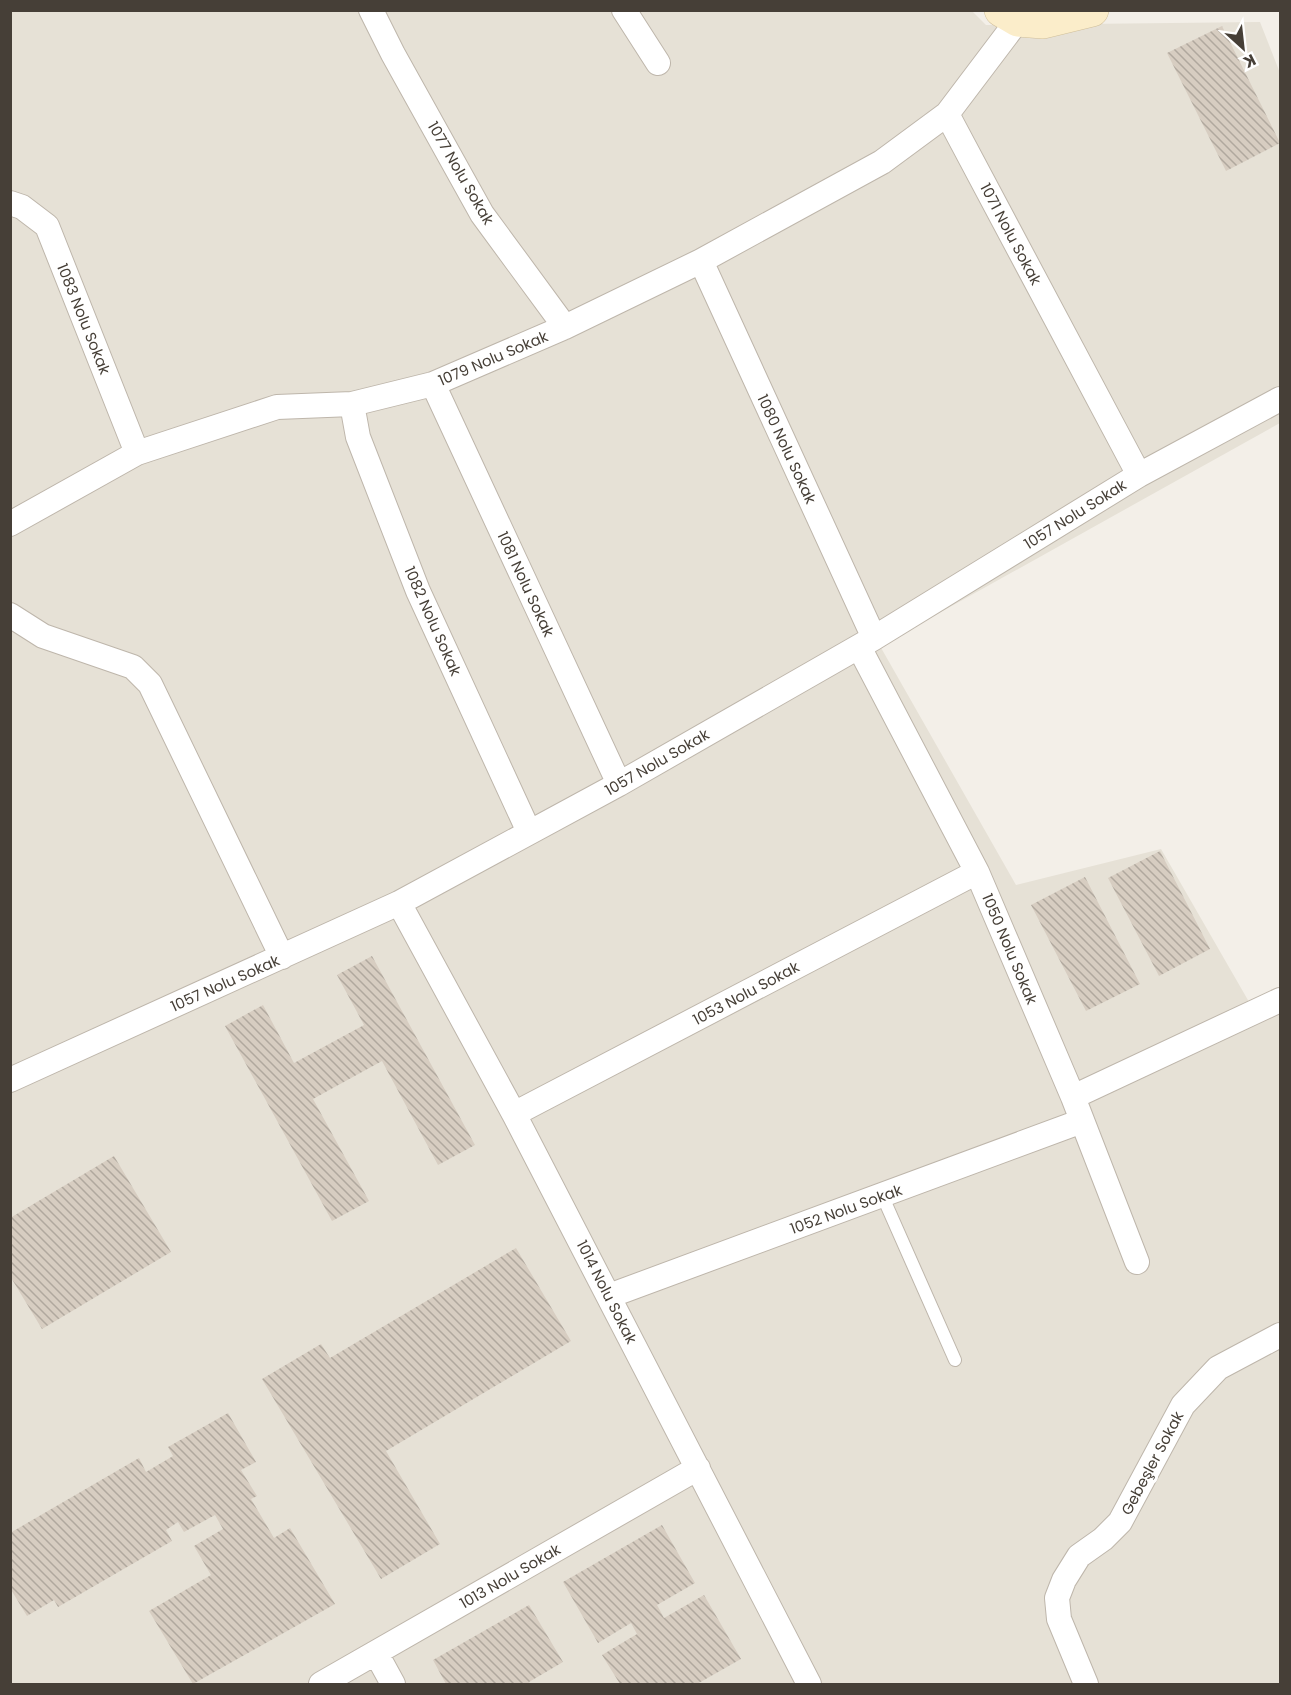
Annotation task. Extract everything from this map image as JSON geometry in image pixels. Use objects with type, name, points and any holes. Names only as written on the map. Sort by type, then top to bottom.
[{"type":"street","name":"1077 Nolu Sokak","points":[[371,10],[482,214],[565,327]]},
{"type":"street","points":[[624,10],[658,63]]},
{"type":"street","points":[[947,114],[1010,15],[1042,22],[1092,10]]},
{"type":"street","name":"1079 Nolu Sokak","points":[[10,524],[136,453],[277,407],[352,404],[433,384],[565,327],[701,261],[882,162],[947,114]]},
{"type":"street","name":"1071 Nolu Sokak","points":[[947,114],[1139,475]]},
{"type":"street","name":"1083 Nolu Sokak","points":[[10,203],[22,207],[46,226],[136,453]]},
{"type":"street","name":"1080 Nolu Sokak","points":[[701,261],[866,642]]},
{"type":"street","name":"1081 Nolu Sokak","points":[[433,384],[620,784]]},
{"type":"street","name":"1057 Nolu Sokak","points":[[10,1080],[399,903],[620,784],[866,642],[1139,475],[1281,399]]},
{"type":"street","name":"1082 Nolu Sokak","points":[[352,404],[358,437],[418,591],[530,832]]},
{"type":"street","points":[[10,615],[43,636],[132,667],[150,684],[282,957]]},
{"type":"street","name":"1050 Nolu Sokak","points":[[866,642],[977,872],[1073,1097],[1137,1262]]},
{"type":"street","name":"1053 Nolu Sokak","points":[[514,1114],[977,872]]},
{"type":"street","name":"1014 Nolu Sokak","points":[[399,903],[514,1114],[698,1468],[800,1681]]},
{"type":"street","points":[[1073,1097],[1281,1000]]},
{"type":"street","name":"1052 Nolu Sokak","points":[[609,1296],[1082,1121]]},
{"type":"street","name":"Gebeşler Sokak","points":[[1086,1684],[1059,1619],[1057,1598],[1064,1580],[1079,1556],[1103,1539],[1120,1522],[1183,1405],[1218,1368],[1281,1335]]},
{"type":"street","name":"1013 Nolu Sokak","points":[[321,1684],[698,1468]]},
{"type":"street","points":[[376,1653],[393,1684]]},
{"type":"lane","points":[[882,1195],[955,1360]]},
{"type":"shaded area","points":[[971,10],[986,25],[1260,22],[1280,73],[1280,423],[880,646],[1016,885],[1161,849],[1260,1021],[1280,1011],[1280,1684],[11,1684],[11,11]]},
{"type":"building","points":[[1222,26],[1280,143],[1226,171],[1167,53]]},
{"type":"building","points":[[1160,851],[1210,949],[1159,976],[1108,878]]},
{"type":"building","points":[[1085,877],[1140,984],[1086,1011],[1031,905]]},
{"type":"building","points":[[372,956],[475,1145],[438,1165],[382,1061],[313,1099],[369,1201],[332,1221],[225,1026],[263,1005],[294,1063],[364,1025],[337,975]]},
{"type":"building","points":[[114,1156],[171,1252],[42,1329],[10,1276],[10,1218]]},
{"type":"building","points":[[516,1248],[571,1341],[386,1451],[440,1544],[381,1579],[262,1379],[321,1344],[330,1358]]},
{"type":"building","points":[[228,1413],[256,1462],[241,1470],[257,1496],[251,1499],[274,1538],[290,1528],[335,1604],[193,1684],[149,1611],[211,1575],[194,1546],[223,1529],[215,1515],[184,1532],[178,1522],[166,1530],[172,1541],[58,1607],[54,1600],[27,1616],[10,1588],[10,1533],[139,1458],[146,1472],[173,1456],[168,1447]]},
{"type":"building","points":[[662,1525],[695,1583],[657,1605],[664,1618],[704,1595],[741,1659],[697,1684],[620,1684],[602,1655],[637,1634],[631,1623],[598,1643],[563,1582]]},
{"type":"building","points":[[529,1605],[563,1662],[529,1682],[530,1684],[446,1684],[433,1660]]}]
